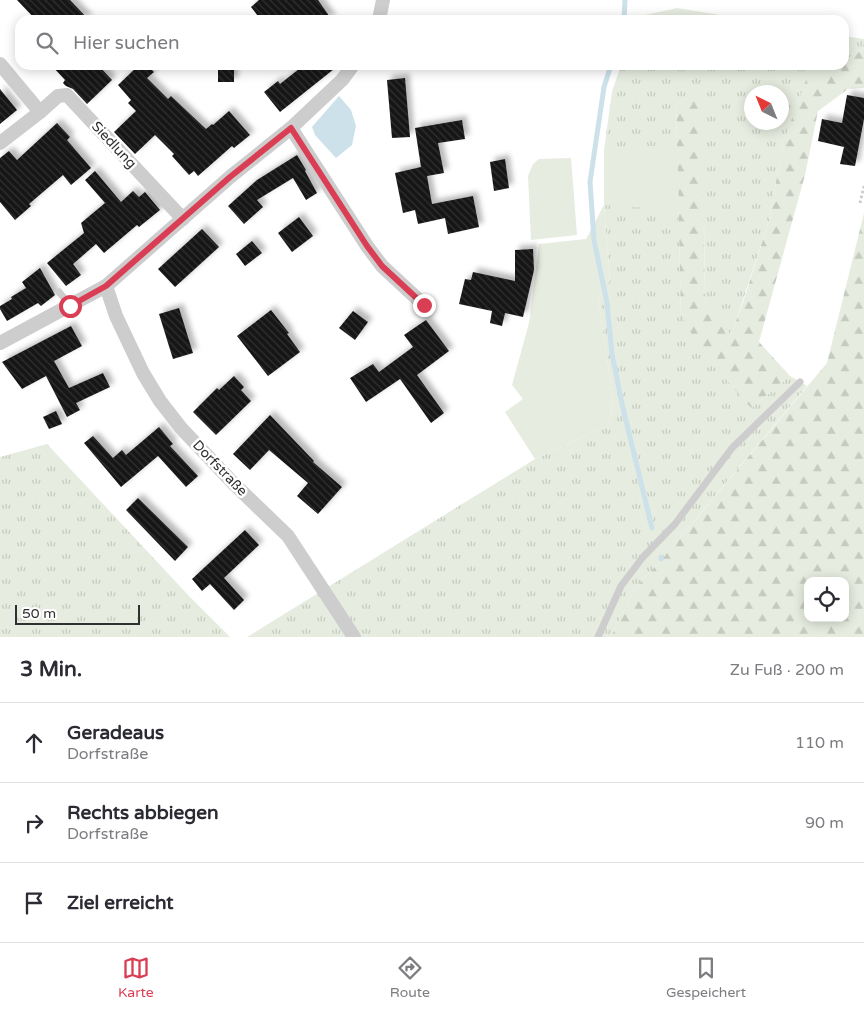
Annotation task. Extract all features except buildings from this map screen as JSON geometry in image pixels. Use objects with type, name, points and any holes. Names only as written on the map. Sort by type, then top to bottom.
[{"type":"street","points":[[380,15],[383,0]]},
{"type":"street","points":[[0,64],[40,112]]},
{"type":"street","points":[[0,343],[106,286],[230,177],[291,128],[342,80],[349,70]]},
{"type":"street","name":"Siedlung","points":[[0,143],[58,96],[67,95],[183,219]]},
{"type":"street","points":[[291,128],[367,246],[382,266],[424,305]]},
{"type":"street","name":"Dorfstraße","points":[[106,286],[116,316],[143,373],[160,401],[181,428],[233,483],[288,536],[354,637]]},
{"type":"lane","points":[[59,292],[70,306]]},
{"type":"lane","points":[[598,637],[621,586],[643,557],[675,524],[732,448],[800,382]]},
{"type":"path","points":[[860,203],[864,186]]},
{"type":"green space","points":[[677,8],[720,15],[645,15]]},
{"type":"green space","points":[[849,37],[864,39],[864,48],[849,58]]},
{"type":"green space","points":[[864,48],[864,88],[848,89],[818,111],[805,175],[759,342],[790,376],[751,408],[703,353],[681,316],[676,101],[702,101],[705,302],[731,335],[769,221],[783,143],[806,80],[827,70],[849,70],[849,58]]},
{"type":"green space","points":[[619,70],[833,70],[783,143],[769,221],[731,336],[705,302],[704,219],[676,101],[681,316],[751,408],[790,376],[807,386],[664,557],[635,588],[611,637],[247,637],[535,459],[609,425],[613,398],[598,299],[610,280],[604,205],[604,150],[612,92]]},
{"type":"green space","points":[[677,144],[679,210],[604,205],[604,150]]},
{"type":"green space","points":[[571,158],[577,235],[531,240],[528,176],[533,164],[539,159]]},
{"type":"green space","points":[[604,205],[610,281],[598,299],[613,398],[609,425],[535,459],[505,412],[523,399],[512,385],[529,323],[539,244],[586,239]]},
{"type":"green space","points":[[864,213],[864,637],[611,637],[635,588],[664,557],[827,363]]},
{"type":"green space","points":[[47,444],[189,596],[230,637],[0,637],[0,457]]},
{"type":"water","points":[[339,96],[351,110],[356,126],[352,145],[336,158],[315,135],[312,127]]},
{"type":"waterway","points":[[624,15],[625,0]]},
{"type":"waterway","points":[[609,70],[604,87],[590,182],[594,240],[607,303],[612,354],[622,404],[652,528]]},
{"type":"route","points":[[70,306],[106,286],[230,177],[291,128],[367,246],[382,266],[424,305]]}]
